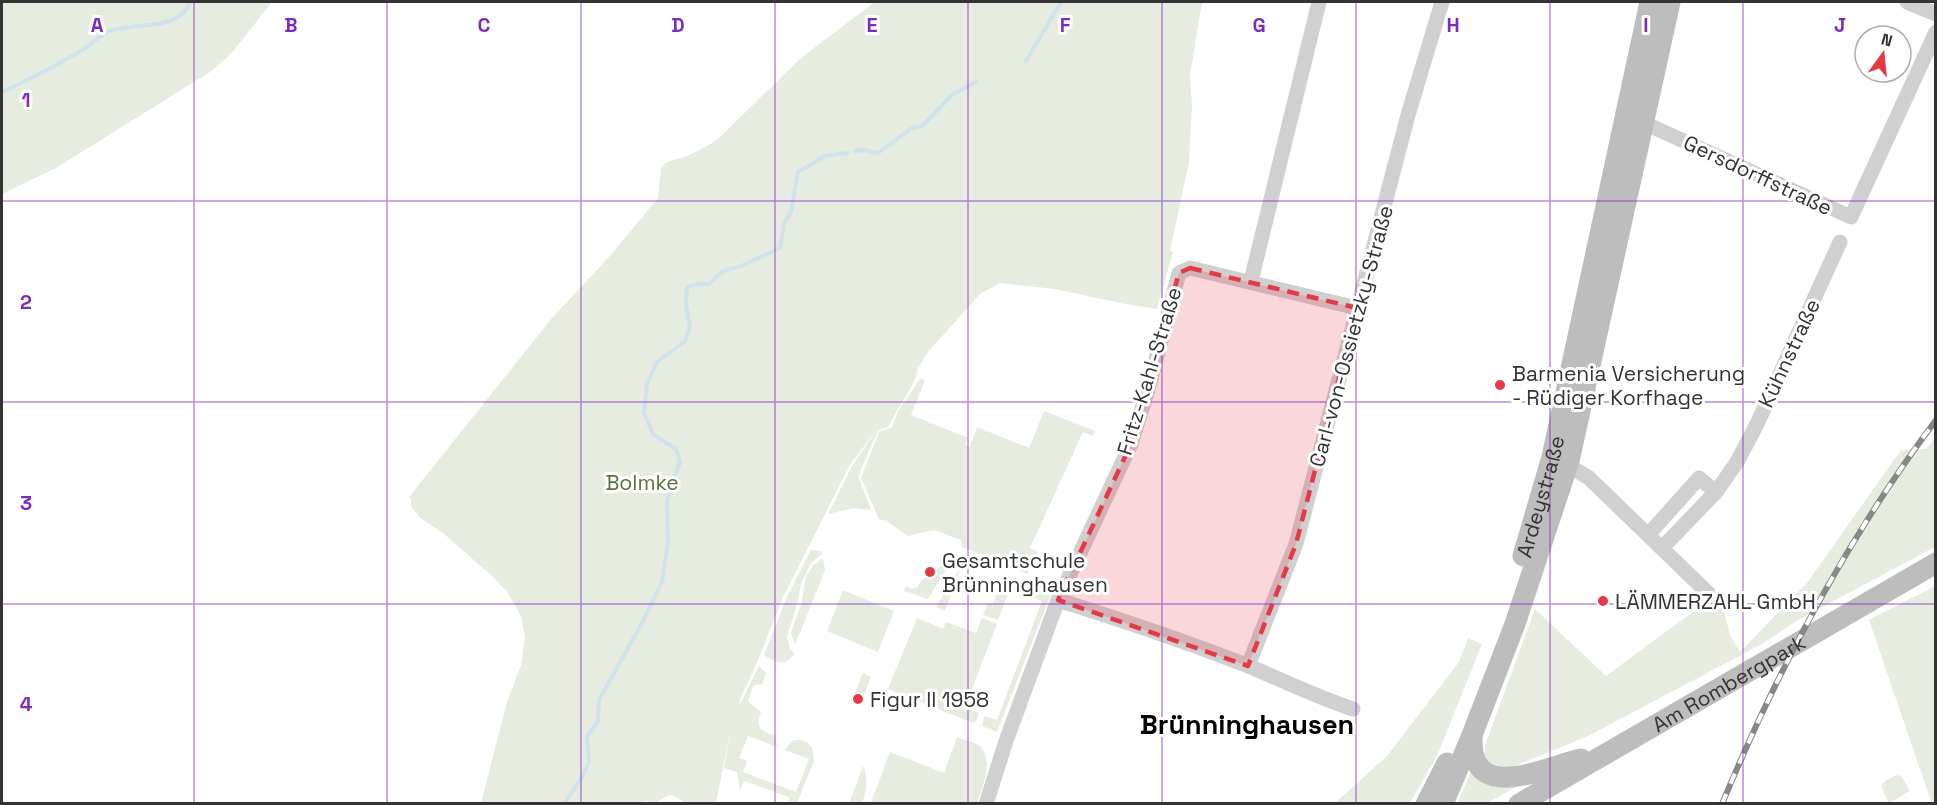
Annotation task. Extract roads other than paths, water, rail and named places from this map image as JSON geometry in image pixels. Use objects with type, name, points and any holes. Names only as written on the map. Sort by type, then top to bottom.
[{"type":"main road","name":"Ardeystraße","points":[[1426,804],[1447,762],[1487,666],[1531,533],[1559,464],[1650,2]]},
{"type":"main road","name":"Ardeystraße","points":[[1443,804],[1518,614],[1559,464],[1590,370],[1670,2]]},
{"type":"main road","name":"Am Rombergpark","points":[[1519,804],[1935,563]]},
{"type":"main road","points":[[1472,735],[1472,747],[1476,761],[1489,775],[1499,779],[1519,777],[1608,753]]},
{"type":"street","points":[[1319,2],[1251,281],[1356,308]]},
{"type":"street","name":"Carl-von-Ossietzky-Straße","points":[[1248,666],[1296,544],[1337,393],[1356,308],[1408,115],[1442,2]]},
{"type":"street","points":[[1907,2],[1935,14]]},
{"type":"street","name":"Gersdorffstraße","points":[[1644,123],[1851,217],[1935,32]]},
{"type":"street","name":"Kühnstraße","points":[[1662,548],[1716,492],[1737,462],[1757,424],[1840,242]]},
{"type":"street","name":"Fritz-Kahl-Straße","points":[[986,804],[1006,741],[1058,600],[1131,444],[1179,273],[1190,268],[1251,281]]},
{"type":"street","points":[[1559,464],[1589,478],[1708,593]]},
{"type":"street","points":[[1648,535],[1700,478],[1716,492]]},
{"type":"street","points":[[1058,600],[1172,636],[1248,666],[1324,700],[1353,709]]},
{"type":"waterway","points":[[2,92],[71,57],[107,32],[166,22],[184,12],[190,2]]},
{"type":"waterway","points":[[1026,61],[1061,2]]},
{"type":"waterway","points":[[855,151],[878,153],[912,128],[922,126],[952,95],[976,82]]},
{"type":"waterway","points":[[564,804],[581,779],[589,762],[587,737],[598,721],[599,700],[662,582],[668,543],[667,500],[680,462],[676,449],[653,434],[644,413],[647,384],[657,362],[685,341],[690,327],[686,305],[687,287],[709,284],[723,271],[741,266],[780,248],[784,224],[791,212],[798,172],[825,156],[847,153]]},
{"type":"railway","points":[[1722,804],[1767,704],[1817,605],[1873,510],[1936,420]]},
{"type":"place","name":"Barmenia Versicherung - Rüdiger Korfhage","points":[[1500,385]]},
{"type":"place","name":"Gesamtschule Brünninghausen","points":[[930,572]]},
{"type":"place","name":"LÄMMERZAHL GmbH","points":[[1603,601]]},
{"type":"place","name":"Figur II 1958","points":[[858,699]]},
{"type":"district","name":"Brünninghausen","points":[[1247,724]]},
{"type":"park label","name":"Bolmke","points":[[642,482]]}]
